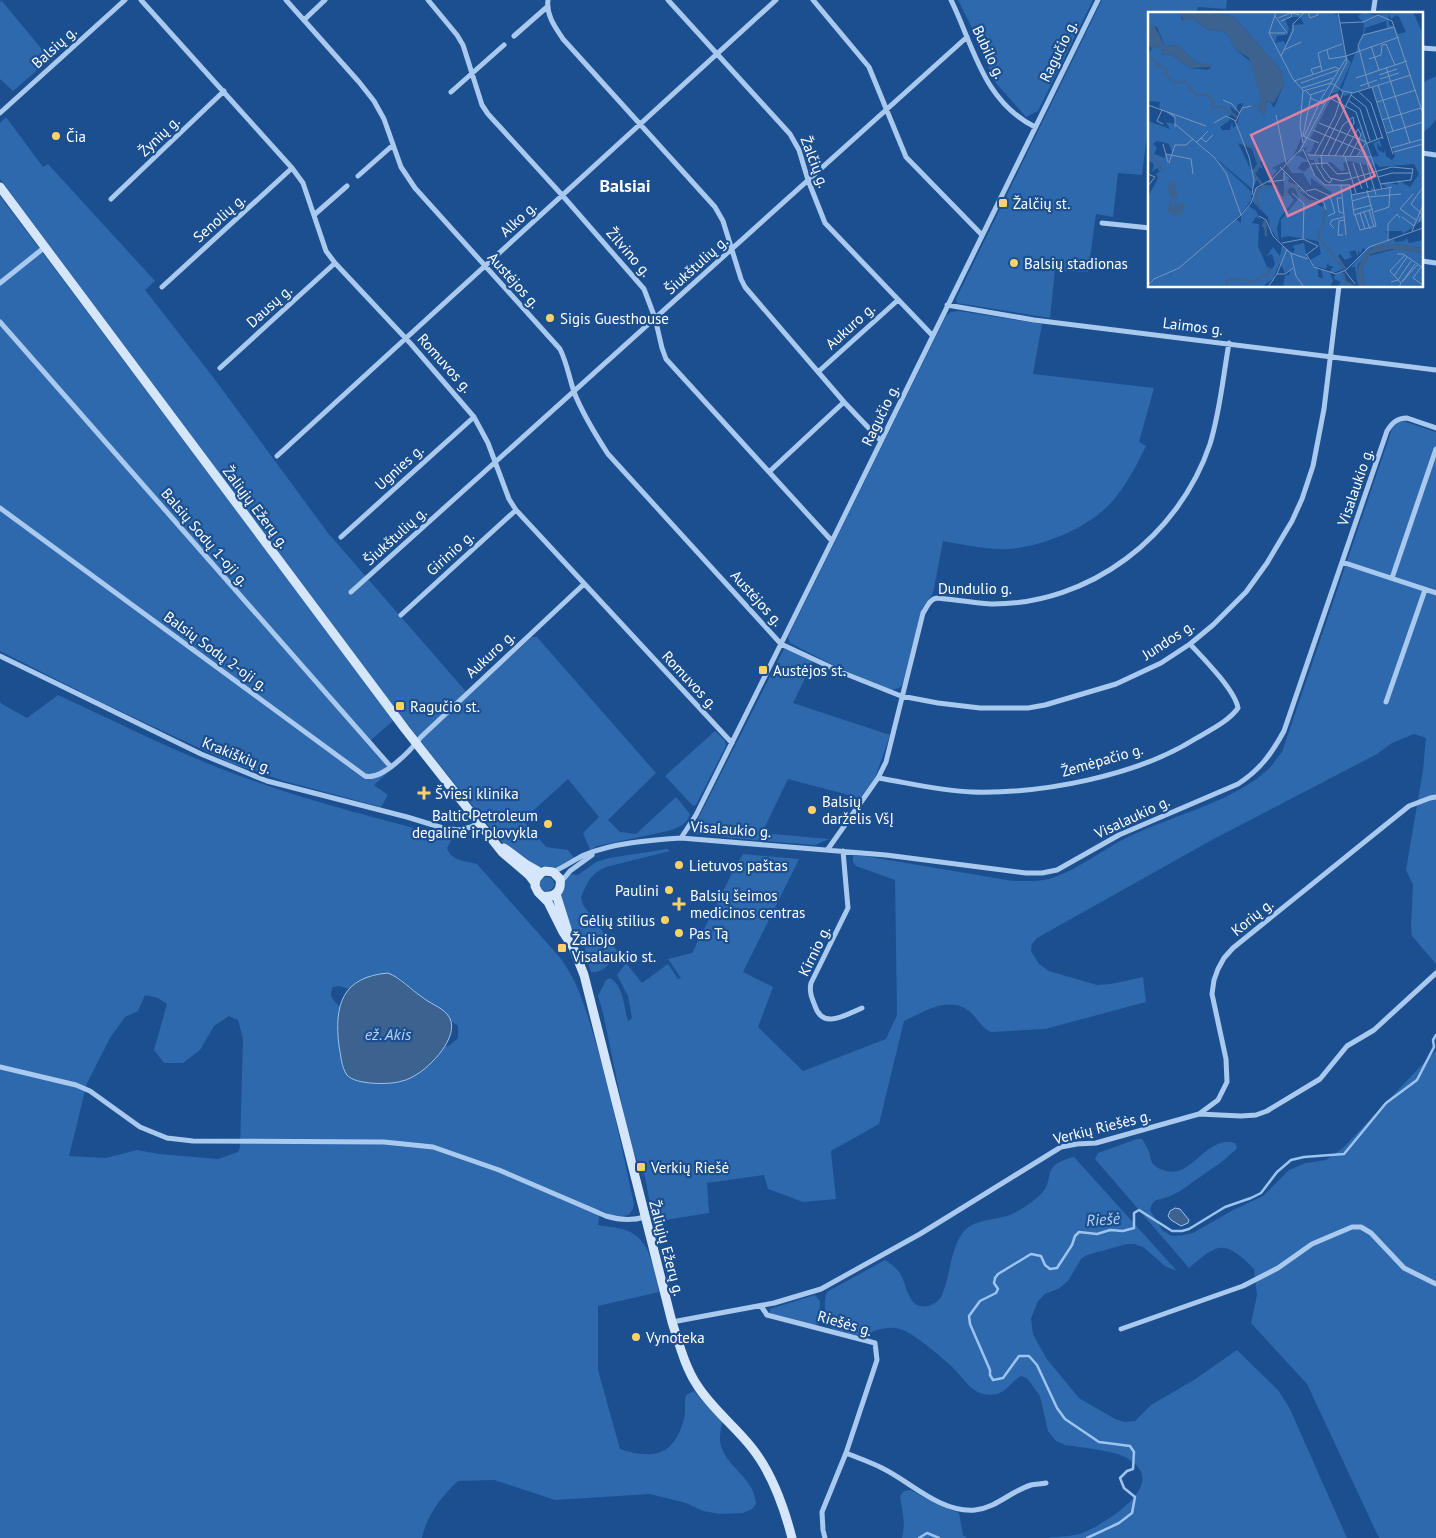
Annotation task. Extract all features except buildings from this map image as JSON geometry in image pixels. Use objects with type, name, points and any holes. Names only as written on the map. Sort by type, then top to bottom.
[{"type":"main road","name":"Žaliųjų Ežerų g.","points":[[0,187],[416,743],[502,852],[529,875],[535,883]]},
{"type":"main road","name":"Žaliųjų Ežerų g.","points":[[494,841],[541,873]]},
{"type":"main road","points":[[545,871],[553,872],[557,875],[560,884],[556,894],[543,896],[536,890],[535,883],[541,873],[545,871]]},
{"type":"main road","name":"Žaliųjų Ežerų g.","points":[[556,894],[569,940],[584,975],[593,1006],[672,1322],[687,1366],[705,1397],[753,1449],[767,1471],[780,1499],[792,1538]]},
{"type":"main road","name":"Žaliųjų Ežerų g.","points":[[543,896],[569,940]]},
{"type":"street","name":"Balsių g.","points":[[0,113],[125,0]]},
{"type":"street","name":"Romuvos g.","points":[[141,0],[303,182],[326,251],[474,417],[483,430],[509,498],[516,510],[732,742]]},
{"type":"street","name":"Austėjos g.","points":[[286,0],[374,101],[384,119],[401,167],[415,188],[560,348],[587,423],[608,454],[781,644]]},
{"type":"street","points":[[304,20],[326,0]]},
{"type":"street","name":"Žilvino g.","points":[[428,0],[457,35],[466,54],[482,105],[488,114],[644,289],[655,318],[666,359],[832,541]]},
{"type":"street","points":[[548,0],[547,7],[555,28],[563,39],[715,207],[723,221],[745,287],[844,402],[881,441]]},
{"type":"street","name":"Žalčių g.","points":[[668,0],[790,134],[799,150],[808,180],[825,223],[932,336]]},
{"type":"street","name":"Alko g.","points":[[277,456],[776,0]]},
{"type":"street","points":[[813,0],[870,67],[906,157],[982,234]]},
{"type":"street","name":"Bubilo g.","points":[[951,0],[982,75],[1016,116],[1035,127]]},
{"type":"street","name":"Ragučio g.","points":[[681,838],[696,815],[1098,0]]},
{"type":"street","points":[[514,36],[547,7]]},
{"type":"street","name":"Šiukštulių g.","points":[[352,592],[967,37]]},
{"type":"street","points":[[451,92],[504,44]]},
{"type":"street","name":"Žynių g.","points":[[111,199],[224,91]]},
{"type":"street","points":[[358,176],[393,145]]},
{"type":"street","name":"Senolių g.","points":[[162,286],[292,168]]},
{"type":"street","points":[[314,215],[347,186]]},
{"type":"street","points":[[1102,223],[1148,228]]},
{"type":"street","points":[[0,283],[45,247]]},
{"type":"street","name":"Dausų g.","points":[[220,368],[335,263]]},
{"type":"street","name":"Jundos g.","points":[[781,644],[858,680],[902,696],[980,708],[1028,708],[1045,705],[1116,684],[1161,663],[1190,644],[1246,592],[1279,545],[1292,521],[1313,466],[1324,409],[1340,288]]},
{"type":"street","name":"Aukuro g.","points":[[818,372],[898,300]]},
{"type":"street","name":"Laimos g.","points":[[947,306],[1034,320],[1436,370]]},
{"type":"street","name":"Balsių Sodų 1-oji g.","points":[[0,322],[391,767]]},
{"type":"street","name":"Dundulio g.","points":[[828,850],[878,778],[886,762],[923,613],[929,604],[935,598],[991,604],[1009,603],[1046,596],[1080,585],[1099,576],[1122,563],[1147,542],[1182,502],[1202,464],[1217,414],[1229,343]]},
{"type":"street","points":[[770,472],[844,402]]},
{"type":"street","name":"Ugnies g.","points":[[341,537],[474,417]]},
{"type":"street","name":"Visalaukio g.","points":[[553,872],[582,856],[618,846],[661,839],[681,838],[843,851],[1026,873],[1042,873],[1057,870],[1119,835],[1238,784],[1252,775],[1265,762],[1276,747],[1284,731],[1390,424],[1402,418],[1407,418],[1436,428]]},
{"type":"street","points":[[1392,578],[1436,449]]},
{"type":"street","name":"Balsių Sodų 2-oji g.","points":[[0,508],[365,776],[375,777],[391,767],[416,743]]},
{"type":"street","name":"Girinio g.","points":[[400,615],[516,510]]},
{"type":"street","points":[[1342,562],[1436,593]]},
{"type":"street","name":"Aukuro g.","points":[[416,743],[584,584]]},
{"type":"street","points":[[1386,702],[1425,590]]},
{"type":"street","name":"Žemėpačio g.","points":[[878,778],[940,789],[971,792],[1026,790],[1055,786],[1112,773],[1165,754],[1188,744],[1232,716],[1238,708],[1232,692],[1190,644]]},
{"type":"street","name":"Krakiškių g.","points":[[0,656],[201,754],[267,781],[443,828],[459,830],[471,827],[479,822]]},
{"type":"street","name":"Korių g.","points":[[1199,1114],[1218,1100],[1227,1082],[1226,1058],[1212,994],[1214,980],[1224,958],[1233,948],[1409,806],[1436,797]]},
{"type":"street","name":"Kirnio g.","points":[[843,851],[848,908],[811,983],[809,991],[817,1014],[826,1020],[831,1020],[862,1008]]},
{"type":"street","name":"Visalaukio g.","points":[[560,884],[570,871],[596,852]]},
{"type":"street","name":"Verkių Riešės g.","points":[[672,1322],[760,1306],[821,1289],[920,1234],[1061,1147],[1096,1143],[1199,1114],[1256,1115],[1279,1104],[1320,1079],[1347,1046],[1374,1030],[1436,973]]},
{"type":"street","points":[[0,1067],[58,1080],[90,1091],[140,1127],[167,1138],[193,1141],[384,1142],[433,1147],[499,1170],[606,1216],[627,1220],[645,1217]]},
{"type":"street","points":[[1121,1329],[1243,1286],[1278,1268],[1312,1244],[1352,1227],[1361,1227],[1371,1233],[1404,1268],[1436,1284]]},
{"type":"street","name":"Riešės g.","points":[[760,1306],[767,1315],[875,1343],[877,1360],[846,1453],[822,1512],[825,1538]]},
{"type":"street","points":[[846,1453],[882,1468],[941,1503],[965,1510],[975,1510],[996,1504],[1030,1486],[1046,1483]]},
{"type":"shaded area","points":[[1,0],[50,59],[13,91],[0,79]]},
{"type":"shaded area","points":[[958,0],[1093,0],[1038,111],[1026,117],[995,82]]},
{"type":"shaded area","points":[[1102,0],[1227,0],[1226,9],[1198,7],[1196,12],[1148,12],[1148,128],[1142,175],[1118,173],[1113,217],[1096,214],[1088,272],[1055,270],[1050,318],[957,303],[956,299]]},
{"type":"shaded area","points":[[1436,76],[1436,119],[1424,132],[1424,82]]},
{"type":"shaded area","points":[[6,117],[43,167],[48,164],[155,281],[145,290],[213,377],[328,533],[469,695],[532,637],[537,637],[656,773],[608,820],[620,832],[636,834],[676,797],[690,814],[684,823],[668,831],[597,846],[590,850],[583,833],[599,817],[568,779],[523,820],[546,847],[568,850],[574,858],[557,868],[533,866],[506,847],[369,675],[0,179],[0,123]]},
{"type":"shaded area","points":[[0,196],[394,720],[371,740],[393,768],[374,785],[388,795],[381,807],[284,781],[231,763],[99,701],[0,651]]},
{"type":"shaded area","points":[[959,311],[1042,324],[1033,374],[1154,388],[1139,442],[1146,446],[1130,476],[1110,504],[1099,514],[1072,531],[1041,543],[1010,549],[983,548],[943,541],[933,593],[923,607],[902,685],[891,690],[835,666],[790,643],[788,637],[946,316],[951,312]]},
{"type":"shaded area","points":[[1403,421],[1436,432],[1436,964],[1412,936],[1411,927],[1413,885],[1406,870],[1423,770],[1426,738],[1414,734],[1392,743],[1377,754],[1210,841],[1037,938],[1032,944],[1031,951],[1039,964],[1049,971],[1097,985],[1143,977],[1146,1002],[1045,1029],[991,1032],[984,1028],[969,1011],[961,1006],[945,1005],[928,1010],[904,1021],[879,1124],[831,1151],[836,1199],[803,1202],[768,1189],[764,1175],[707,1183],[709,1213],[653,1222],[645,1176],[631,1148],[598,996],[606,980],[610,978],[618,986],[623,998],[628,1021],[632,1018],[628,996],[617,975],[626,963],[642,983],[668,964],[678,979],[681,978],[668,959],[692,953],[743,854],[799,859],[743,972],[773,987],[758,1027],[803,1071],[886,1039],[897,1015],[895,880],[856,866],[853,862],[853,854],[1013,881],[1045,880],[1073,869],[1143,830],[1216,801],[1250,784],[1271,766],[1282,752],[1392,429],[1398,422]]},
{"type":"shaded area","points":[[784,649],[790,650],[813,662],[793,703],[890,735],[875,778],[860,798],[788,779],[762,833],[829,839],[815,845],[695,834],[693,831],[695,825]]},
{"type":"shaded area","points":[[58,695],[190,756],[261,784],[342,809],[450,838],[451,841],[447,848],[452,856],[459,860],[477,864],[562,960],[578,989],[589,1019],[606,1081],[634,1204],[629,1215],[616,1217],[600,1210],[598,1225],[621,1229],[636,1235],[647,1249],[655,1275],[659,1292],[598,1306],[598,1370],[620,1449],[652,1454],[668,1448],[680,1431],[684,1419],[686,1395],[694,1391],[722,1422],[721,1446],[731,1463],[747,1481],[755,1496],[756,1504],[752,1509],[743,1513],[720,1514],[703,1511],[686,1503],[650,1494],[555,1500],[494,1480],[458,1481],[436,1507],[427,1522],[422,1538],[0,1538],[0,702],[27,718]],"holes":[[[371,975],[398,977],[424,999],[446,1013],[451,1021],[458,1026],[458,1038],[450,1045],[444,1047],[434,1061],[347,1075],[339,1041],[340,1007],[332,998],[331,993],[333,987],[339,986],[349,989]],[[145,995],[158,998],[167,1004],[154,1050],[164,1063],[183,1063],[200,1050],[214,1026],[229,1016],[238,1020],[243,1039],[240,1148],[238,1152],[218,1159],[159,1154],[137,1150],[106,1158],[69,1156],[87,1083],[110,1038],[125,1017],[138,1011]]]},
{"type":"shaded area","points":[[715,731],[725,741],[726,746],[696,805],[693,806],[665,776]]},
{"type":"shaded area","points":[[667,849],[670,851],[601,869],[593,875],[588,883],[581,897],[583,905],[618,952],[603,969],[591,972],[582,940],[576,930],[573,930],[565,916],[561,902],[565,881],[570,874],[578,875],[596,862],[609,858]]},
{"type":"shaded area","points":[[547,877],[552,879],[554,884],[552,889],[547,891],[542,889],[540,884],[542,879]]},
{"type":"shaded area","points":[[1436,1050],[1436,1538],[1379,1538],[1307,1384],[1251,1323],[1257,1295],[1254,1269],[1236,1253],[1222,1248],[1208,1253],[1189,1268],[1095,1159],[1098,1153],[1137,1139],[1142,1139],[1153,1164],[1163,1170],[1176,1171],[1192,1163],[1216,1145],[1225,1142],[1235,1143],[1237,1148],[1219,1164],[1180,1191],[1156,1200],[1152,1204],[1150,1210],[1162,1230],[1172,1236],[1193,1233],[1233,1210],[1263,1196],[1289,1170],[1306,1163],[1326,1160],[1343,1148]]},
{"type":"shaded area","points":[[1074,1157],[1177,1271],[1165,1266],[1143,1247],[1134,1244],[1127,1244],[1087,1255],[1081,1259],[1068,1281],[1058,1289],[1045,1294],[1038,1301],[1034,1311],[1031,1319],[1033,1334],[1046,1358],[1079,1398],[1115,1419],[1125,1422],[1135,1421],[1151,1405],[1194,1380],[1237,1350],[1278,1390],[1290,1409],[1347,1538],[1047,1538],[1081,1534],[1096,1527],[1121,1510],[1140,1489],[1142,1478],[1138,1467],[1120,1455],[1065,1445],[1056,1441],[1048,1431],[1040,1396],[1027,1378],[1021,1376],[1004,1391],[988,1395],[975,1390],[929,1347],[903,1330],[886,1328],[866,1335],[859,1335],[833,1329],[830,1326],[825,1312],[827,1292],[885,1260],[894,1266],[899,1273],[910,1297],[916,1304],[927,1306],[936,1302],[941,1298],[954,1251],[964,1231],[975,1224],[1007,1216],[1024,1208],[1044,1190],[1052,1169],[1063,1161]]},
{"type":"shaded area","points":[[815,1295],[820,1301],[819,1323],[815,1325],[770,1313],[770,1309]]},
{"type":"shaded area","points":[[911,1490],[934,1503],[959,1513],[963,1535],[967,1538],[902,1538],[904,1521],[900,1496],[904,1491]]},
{"type":"water","name":"ež. Akis","points":[[388,973],[447,1014],[451,1021],[449,1038],[439,1055],[419,1073],[409,1079],[382,1083],[357,1081],[347,1075],[342,1065],[338,1031],[340,1006],[344,996],[360,980]]},
{"type":"water","points":[[1175,1208],[1180,1209],[1189,1220],[1188,1223],[1181,1226],[1171,1220],[1168,1216],[1170,1211]]},
{"type":"waterway","name":"Riešė","points":[[1087,1538],[1119,1523],[1132,1513],[1135,1497],[1124,1488],[1120,1478],[1127,1471],[1133,1469],[1134,1452],[1130,1446],[1099,1442],[1065,1419],[1057,1408],[1037,1365],[1029,1356],[1019,1356],[1003,1378],[993,1380],[970,1324],[969,1316],[980,1301],[996,1293],[998,1289],[994,1283],[995,1278],[998,1274],[1031,1254],[1041,1256],[1045,1265],[1050,1269],[1057,1268],[1079,1232],[1097,1234],[1110,1230],[1123,1231],[1134,1228],[1134,1213],[1139,1210],[1172,1231],[1189,1229],[1225,1207],[1261,1193],[1277,1172],[1291,1160],[1304,1157],[1344,1154],[1386,1103],[1417,1080],[1434,1047],[1433,1040],[1436,1035]]},
{"type":"waterway","name":"Riešė","points":[[919,1538],[927,1533],[939,1538]]},
{"type":"place","name":"Čia","points":[[56,136]]},
{"type":"place","name":"Žalčių st.","points":[[1003,203]]},
{"type":"place","name":"Balsių stadionas","points":[[1014,263]]},
{"type":"place","name":"Sigis Guesthouse","points":[[550,318]]},
{"type":"place","name":"Austėjos st.","points":[[763,670]]},
{"type":"place","name":"Ragučio st.","points":[[400,706]]},
{"type":"place","name":"Šviesi klinika","points":[[424,793]]},
{"type":"place","name":"Balsių darželis VšĮ","points":[[812,810]]},
{"type":"place","name":"Baltic Petroleum degalinė ir plovykla","points":[[548,824]]},
{"type":"place","name":"Lietuvos paštas","points":[[679,865]]},
{"type":"place","name":"Paulini","points":[[669,890]]},
{"type":"place","name":"Balsių šeimos medicinos centras","points":[[679,904]]},
{"type":"place","name":"Gėlių stilius","points":[[665,920]]},
{"type":"place","name":"Pas Tą","points":[[679,933]]},
{"type":"place","name":"Žaliojo Visalaukio st.","points":[[562,948]]},
{"type":"place","name":"Verkių Riešė","points":[[641,1167]]},
{"type":"place","name":"Vynoteka","points":[[636,1337]]},
{"type":"district","name":"Balsiai","points":[[625,185]]}]
